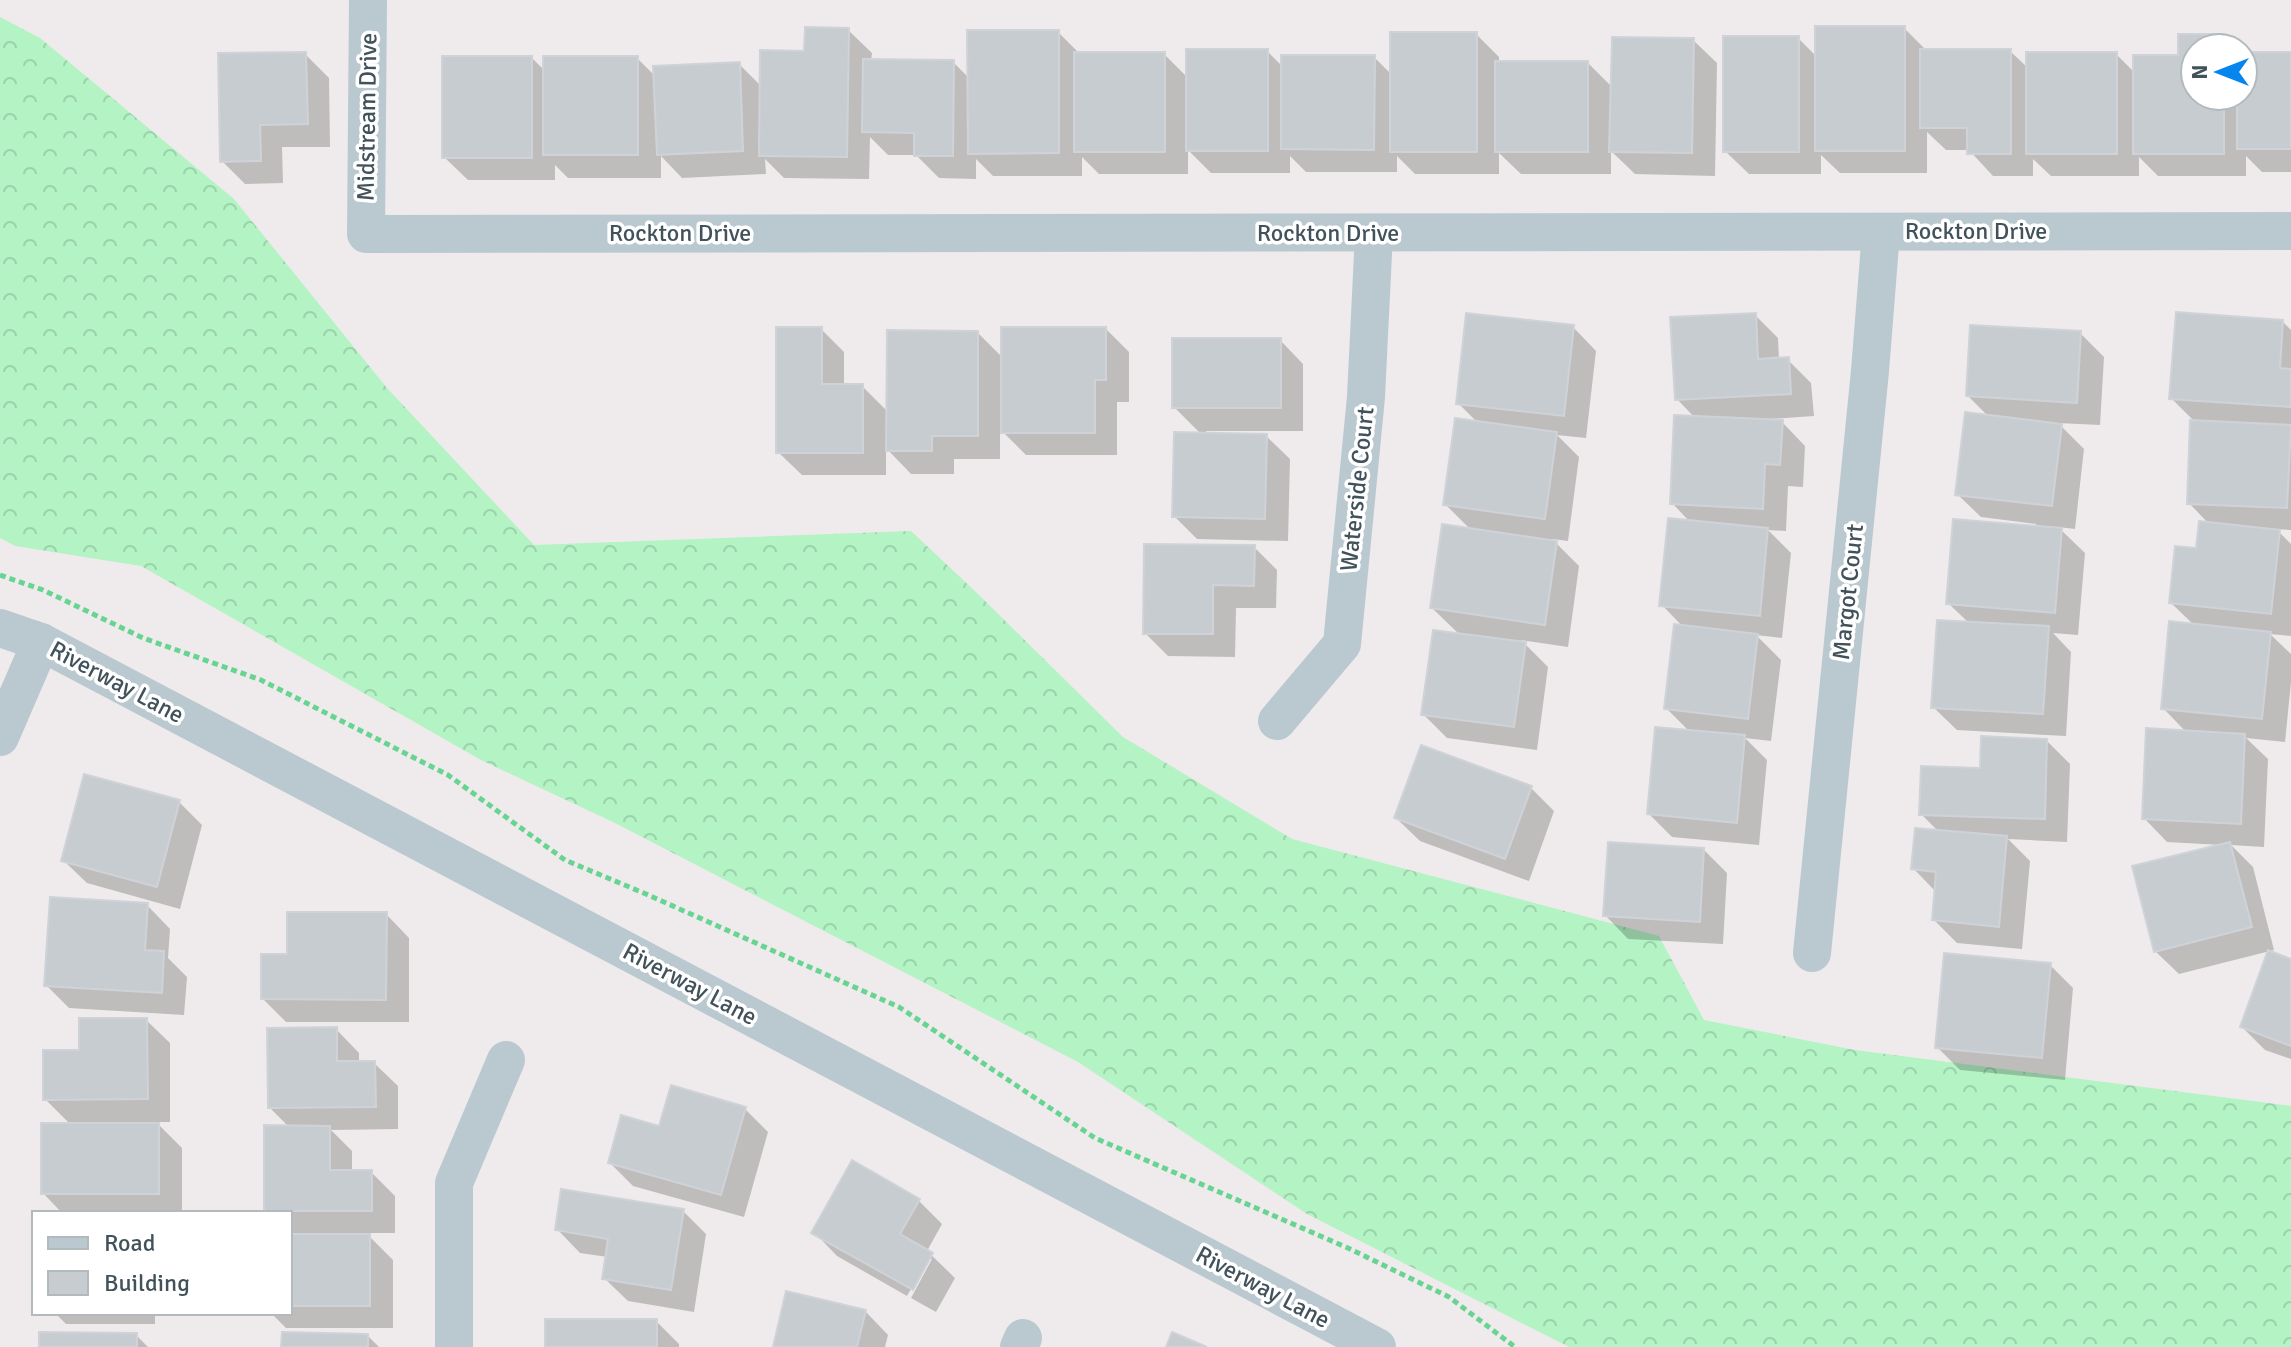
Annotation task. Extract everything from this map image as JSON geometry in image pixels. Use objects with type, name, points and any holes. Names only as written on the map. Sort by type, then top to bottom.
[{"type":"street","name":"Midstream Drive","points":[[366,234],[368,0]]},
{"type":"street","name":"Rockton Drive","points":[[366,234],[2291,231]]},
{"type":"street","name":"Margot Court","points":[[1812,953],[1881,232]]},
{"type":"street","name":"Waterside Court","points":[[1277,721],[1342,644],[1366,397],[1374,233]]},
{"type":"street","name":"Riverway Lane","points":[[0,628],[41,642],[1377,1347]]},
{"type":"street","points":[[0,737],[41,642]]},
{"type":"street","points":[[454,1347],[454,1183],[506,1060]]},
{"type":"path","points":[[0,575],[43,590],[143,638],[261,680],[448,775],[565,860],[899,1007],[1095,1138],[1348,1248],[1449,1297],[1515,1347]]},
{"type":"green space","points":[[0,17],[40,38],[234,199],[387,388],[534,545],[911,531],[1123,737],[1292,839],[1659,936],[1704,1020],[1855,1050],[2291,1106],[2291,1347],[1569,1347],[1307,1214],[1078,1062],[615,823],[481,760],[141,566],[15,546],[0,538]]},
{"type":"building","points":[[1815,26],[1905,26],[1905,151],[1815,151]]},
{"type":"building","points":[[805,27],[849,28],[847,157],[759,156],[760,50],[804,51]]},
{"type":"building","points":[[967,30],[1059,30],[1059,153],[968,154]]},
{"type":"building","points":[[1390,32],[1477,32],[1477,152],[1390,152]]},
{"type":"building","points":[[2179,34],[2179,112],[2224,112],[2224,154],[2133,154],[2133,55],[2178,55]]},
{"type":"building","points":[[1723,36],[1799,36],[1799,152],[1723,152]]},
{"type":"building","points":[[1612,37],[1694,38],[1692,153],[1609,152]]},
{"type":"building","points":[[1186,49],[1268,49],[1268,151],[1186,151]]},
{"type":"building","points":[[1920,49],[2011,49],[2011,154],[1967,154],[1967,128],[1920,128]]},
{"type":"building","points":[[306,52],[308,124],[260,125],[261,161],[220,162],[218,53]]},
{"type":"building","points":[[1074,52],[1165,52],[1165,152],[1074,152]]},
{"type":"building","points":[[2026,52],[2117,52],[2117,154],[2026,154]]},
{"type":"building","points":[[2259,52],[2291,52],[2291,149],[2237,149],[2237,112],[2259,112]]},
{"type":"building","points":[[1281,55],[1375,55],[1374,150],[1281,149]]},
{"type":"building","points":[[442,56],[532,56],[532,158],[442,158]]},
{"type":"building","points":[[543,56],[638,56],[638,155],[543,155]]},
{"type":"building","points":[[863,59],[954,60],[953,156],[914,156],[914,133],[862,132]]},
{"type":"building","points":[[1495,61],[1588,61],[1588,152],[1495,152]]},
{"type":"building","points":[[740,62],[743,151],[657,155],[653,66]]},
{"type":"building","points":[[2176,312],[2283,320],[2280,368],[2291,369],[2291,407],[2169,399]]},
{"type":"building","points":[[1466,313],[1574,325],[1564,416],[1456,404]]},
{"type":"building","points":[[1756,313],[1758,359],[1789,357],[1791,394],[1675,400],[1670,317]]},
{"type":"building","points":[[1970,325],[2081,331],[2077,403],[1966,396]]},
{"type":"building","points":[[776,327],[822,327],[822,384],[863,384],[863,453],[776,453]]},
{"type":"building","points":[[1001,327],[1106,327],[1106,380],[1095,380],[1095,433],[1001,433]]},
{"type":"building","points":[[887,330],[978,331],[978,436],[932,436],[932,451],[886,451]]},
{"type":"building","points":[[1172,338],[1281,338],[1281,408],[1172,408]]},
{"type":"building","points":[[1965,412],[2062,424],[2052,506],[1955,495]]},
{"type":"building","points":[[1674,415],[1783,420],[1780,465],[1765,464],[1763,509],[1670,504]]},
{"type":"building","points":[[1455,418],[1557,432],[1545,519],[1443,505]]},
{"type":"building","points":[[2190,420],[2291,425],[2287,508],[2187,504]]},
{"type":"building","points":[[1174,432],[1267,434],[1265,519],[1172,517]]},
{"type":"building","points":[[1668,518],[1768,528],[1760,616],[1659,606]]},
{"type":"building","points":[[1953,519],[2062,528],[2055,613],[1946,604]]},
{"type":"building","points":[[2199,521],[2280,530],[2271,614],[2169,603],[2175,546],[2196,548]]},
{"type":"building","points":[[1442,524],[1557,541],[1545,625],[1430,608]]},
{"type":"building","points":[[1144,544],[1255,545],[1254,586],[1213,585],[1213,634],[1143,634]]},
{"type":"building","points":[[1937,620],[2049,626],[2043,714],[1931,708]]},
{"type":"building","points":[[2169,621],[2271,632],[2262,719],[2161,709]]},
{"type":"building","points":[[1674,624],[1758,634],[1748,719],[1664,709]]},
{"type":"building","points":[[1433,630],[1526,642],[1514,727],[1421,715]]},
{"type":"building","points":[[1655,727],[1745,735],[1737,823],[1647,814]]},
{"type":"building","points":[[2146,728],[2245,734],[2241,824],[2142,819]]},
{"type":"building","points":[[1981,736],[2047,739],[2045,819],[1919,815],[1921,766],[1980,768]]},
{"type":"building","points":[[1421,745],[1532,786],[1505,859],[1394,818]]},
{"type":"building","points":[[84,774],[180,800],[157,887],[61,861]]},
{"type":"building","points":[[1915,828],[2007,836],[1999,927],[1932,920],[1936,872],[1911,869]]},
{"type":"building","points":[[1608,842],[1704,848],[1700,922],[1603,916]]},
{"type":"building","points":[[2230,842],[2252,927],[2154,952],[2132,866]]},
{"type":"building","points":[[50,897],[148,903],[145,950],[164,951],[162,993],[44,986]]},
{"type":"building","points":[[287,912],[387,912],[386,1000],[261,999],[261,954],[287,954]]},
{"type":"building","points":[[2268,950],[2291,959],[2291,1046],[2240,1027]]},
{"type":"building","points":[[1944,953],[2051,963],[2042,1058],[1935,1048]]},
{"type":"building","points":[[79,1018],[147,1018],[148,1099],[43,1100],[43,1050],[79,1050]]},
{"type":"building","points":[[337,1027],[337,1061],[375,1061],[376,1107],[268,1108],[267,1028]]},
{"type":"building","points":[[671,1085],[746,1107],[721,1195],[608,1163],[621,1115],[659,1126]]},
{"type":"building","points":[[41,1123],[159,1123],[159,1194],[41,1194]]},
{"type":"building","points":[[264,1125],[330,1126],[330,1170],[372,1170],[372,1211],[264,1211]]},
{"type":"building","points":[[852,1160],[920,1199],[900,1234],[933,1253],[913,1290],[811,1233]]},
{"type":"building","points":[[561,1189],[684,1209],[671,1290],[602,1279],[608,1239],[555,1230]]},
{"type":"building","points":[[292,1234],[370,1234],[370,1306],[292,1306]]},
{"type":"building","points":[[786,1291],[866,1310],[857,1347],[773,1347]]},
{"type":"building","points":[[545,1319],[657,1319],[657,1347],[545,1347]]},
{"type":"building","points":[[39,1332],[137,1333],[137,1347],[39,1347]]},
{"type":"building","points":[[282,1332],[368,1334],[368,1347],[281,1347]]},
{"type":"building","points":[[1172,1332],[1207,1347],[1166,1347]]}]
